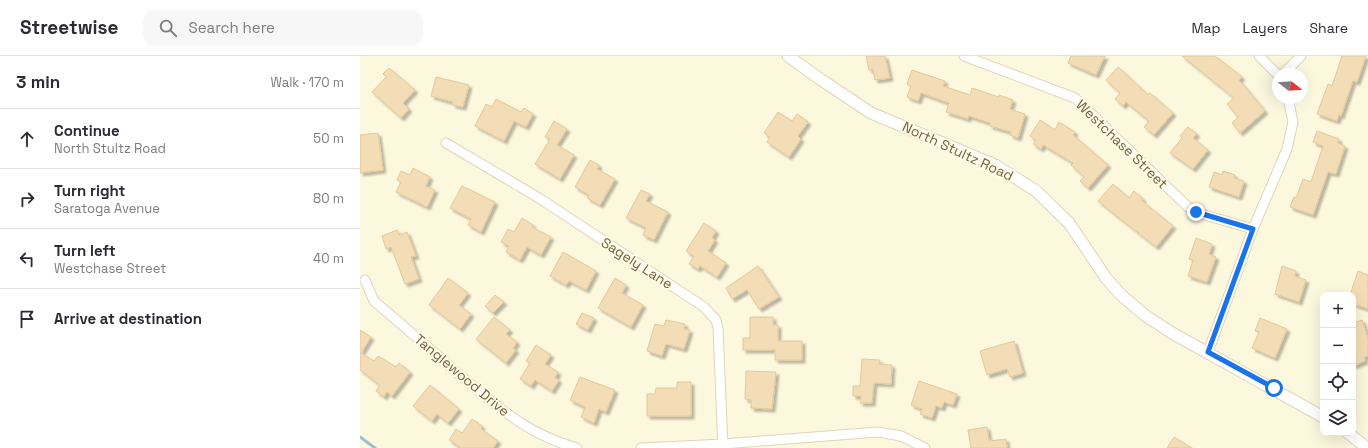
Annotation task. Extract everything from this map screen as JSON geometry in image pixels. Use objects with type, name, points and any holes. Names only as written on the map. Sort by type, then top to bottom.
[{"type":"street","name":"North Stultz Road","points":[[788,56],[871,113],[995,165],[1036,191],[1069,223],[1106,278],[1121,295],[1165,329],[1320,415]]},
{"type":"street","name":"Westchase Street","points":[[964,56],[1075,98],[1188,207],[1205,215],[1253,229]]},
{"type":"street","points":[[1260,56],[1272,69]]},
{"type":"street","points":[[1289,68],[1300,56]]},
{"type":"street","points":[[1208,352],[1253,229],[1292,134],[1289,104]]},
{"type":"street","name":"Sagely Lane","points":[[446,143],[539,198],[700,304],[710,313],[716,320],[719,339],[723,446]]},
{"type":"street","name":"Tanglewood Drive","points":[[365,280],[374,302],[500,409],[530,430],[562,444],[577,448]]},
{"type":"street","points":[[641,448],[723,446],[878,432],[901,436],[925,448]]},
{"type":"street","points":[[1352,436],[1368,448]]},
{"type":"building","points":[[866,56],[885,56],[890,78],[875,80],[873,69],[869,70]]},
{"type":"building","points":[[1071,56],[1105,56],[1096,75],[1068,63]]},
{"type":"building","points":[[1182,56],[1215,56],[1242,77],[1239,80],[1265,111],[1240,133],[1232,123],[1238,117],[1227,104],[1234,98]]},
{"type":"building","points":[[1342,56],[1366,56],[1357,82],[1353,81],[1341,116],[1339,115],[1337,121],[1317,114],[1328,84],[1332,86]]},
{"type":"building","points":[[1118,67],[1148,95],[1150,93],[1173,113],[1154,135],[1144,127],[1149,121],[1126,102],[1123,106],[1115,99],[1120,93],[1106,80]]},
{"type":"building","points":[[389,68],[415,90],[403,103],[409,109],[401,118],[372,92],[386,77],[383,74]]},
{"type":"building","points":[[912,70],[945,81],[943,86],[970,95],[972,88],[1013,100],[1010,109],[1025,114],[1018,138],[1010,135],[1011,132],[990,126],[990,123],[969,116],[968,119],[946,112],[949,103],[921,93],[918,101],[907,97],[911,86],[907,84]]},
{"type":"building","points":[[436,77],[469,85],[463,107],[453,105],[453,102],[431,96]]},
{"type":"building","points":[[496,99],[521,112],[524,108],[533,114],[526,127],[514,121],[504,141],[475,126],[486,104],[492,107]]},
{"type":"building","points":[[778,112],[792,121],[797,114],[808,122],[798,136],[801,139],[789,157],[767,142],[770,137],[764,133]]},
{"type":"building","points":[[1040,120],[1055,130],[1059,122],[1075,132],[1073,135],[1108,165],[1088,188],[1080,181],[1084,177],[1071,165],[1073,163],[1043,145],[1041,149],[1033,144],[1036,140],[1030,136]]},
{"type":"building","points":[[554,121],[567,129],[557,145],[574,155],[560,179],[535,164],[550,139],[545,137]]},
{"type":"building","points":[[1188,127],[1197,134],[1193,138],[1208,150],[1193,169],[1170,153],[1182,138],[1180,136]]},
{"type":"building","points":[[1317,131],[1339,139],[1338,143],[1345,146],[1336,174],[1328,172],[1313,215],[1290,207],[1294,197],[1296,198],[1303,179],[1311,182],[1323,146],[1313,142]]},
{"type":"building","points":[[378,133],[383,170],[360,173],[360,135]]},
{"type":"building","points":[[590,160],[599,165],[597,169],[615,179],[600,205],[587,198],[589,195],[575,187]]},
{"type":"building","points":[[413,168],[430,177],[426,186],[435,190],[427,207],[396,192],[401,182],[397,180],[401,171],[410,175]]},
{"type":"building","points":[[1223,171],[1235,175],[1234,178],[1244,181],[1239,197],[1209,187],[1214,172],[1222,175]]},
{"type":"building","points":[[1113,184],[1129,198],[1134,191],[1143,199],[1142,201],[1173,226],[1156,247],[1098,201]]},
{"type":"building","points":[[462,186],[495,202],[481,232],[468,225],[471,219],[450,208]]},
{"type":"building","points":[[641,190],[650,194],[646,201],[668,212],[654,240],[643,235],[646,228],[626,218]]},
{"type":"building","points":[[522,218],[533,225],[532,227],[551,237],[541,255],[527,247],[520,260],[506,252],[509,246],[501,242],[508,229],[514,232]]},
{"type":"building","points":[[704,223],[716,231],[712,238],[715,240],[708,251],[726,263],[717,277],[700,266],[698,269],[689,264],[694,256],[686,251]]},
{"type":"building","points":[[397,230],[399,235],[407,232],[416,256],[411,257],[419,279],[405,284],[391,247],[386,249],[382,236]]},
{"type":"building","points":[[1196,238],[1212,244],[1209,254],[1216,257],[1207,282],[1188,276],[1193,260],[1189,259]]},
{"type":"building","points":[[563,252],[596,271],[586,290],[569,281],[566,285],[550,276]]},
{"type":"building","points":[[758,266],[779,297],[759,309],[747,290],[732,299],[726,288]]},
{"type":"building","points":[[1282,266],[1296,271],[1295,276],[1306,280],[1299,302],[1275,294]]},
{"type":"building","points":[[1358,271],[1368,275],[1368,309],[1356,305],[1356,292],[1351,292]]},
{"type":"building","points":[[448,278],[468,293],[459,305],[471,314],[460,329],[429,305]]},
{"type":"building","points":[[615,278],[626,285],[622,293],[643,305],[631,327],[598,308]]},
{"type":"building","points":[[495,295],[504,302],[493,313],[485,306]]},
{"type":"building","points":[[582,313],[594,318],[588,330],[576,324]]},
{"type":"building","points":[[494,317],[510,330],[506,334],[517,342],[513,348],[516,350],[506,363],[476,339]]},
{"type":"building","points":[[750,317],[773,317],[773,325],[778,325],[778,341],[802,341],[802,360],[775,360],[775,350],[743,350],[743,338],[750,338]]},
{"type":"building","points":[[1260,318],[1287,329],[1275,358],[1252,348],[1259,332],[1255,331]]},
{"type":"building","points":[[666,320],[685,324],[684,329],[690,330],[684,349],[666,344],[662,356],[647,351],[655,324],[664,326]]},
{"type":"building","points":[[1362,320],[1368,338],[1368,356],[1364,357],[1365,361],[1356,365],[1356,328],[1356,322]]},
{"type":"building","points":[[360,330],[371,337],[361,353],[374,361],[378,356],[396,367],[399,363],[410,372],[392,396],[387,392],[384,397],[376,391],[380,385],[360,370]]},
{"type":"building","points":[[1014,341],[1023,373],[1010,377],[1007,369],[987,375],[980,351]]},
{"type":"building","points":[[536,345],[551,355],[545,364],[558,372],[555,378],[559,380],[552,391],[535,380],[531,386],[520,379],[530,363],[526,361]]},
{"type":"building","points":[[862,359],[880,360],[879,364],[892,365],[891,384],[874,383],[872,403],[860,403],[861,396],[853,396],[853,386],[860,386]]},
{"type":"building","points":[[746,371],[776,372],[772,409],[751,408],[751,400],[745,399]]},
{"type":"building","points":[[580,377],[615,390],[606,412],[599,409],[594,423],[581,417],[585,407],[570,400]]},
{"type":"building","points":[[919,381],[957,394],[953,405],[944,402],[942,408],[936,406],[932,418],[920,414],[922,409],[911,405]]},
{"type":"building","points":[[677,382],[691,382],[691,416],[647,416],[647,394],[655,394],[656,388],[677,388]]},
{"type":"building","points":[[430,385],[459,409],[448,423],[437,414],[432,421],[413,406]]},
{"type":"building","points":[[472,419],[482,426],[481,429],[498,441],[493,448],[461,448],[449,440],[456,429],[462,433]]},
{"type":"building","points":[[987,427],[989,441],[1006,439],[1007,448],[971,448],[968,430]]},
{"type":"building","points":[[1174,437],[1192,448],[1167,448]]},
{"type":"waterway","points":[[360,437],[375,448]]},
{"type":"route","points":[[1196,212],[1253,229],[1208,352],[1274,388]]}]
